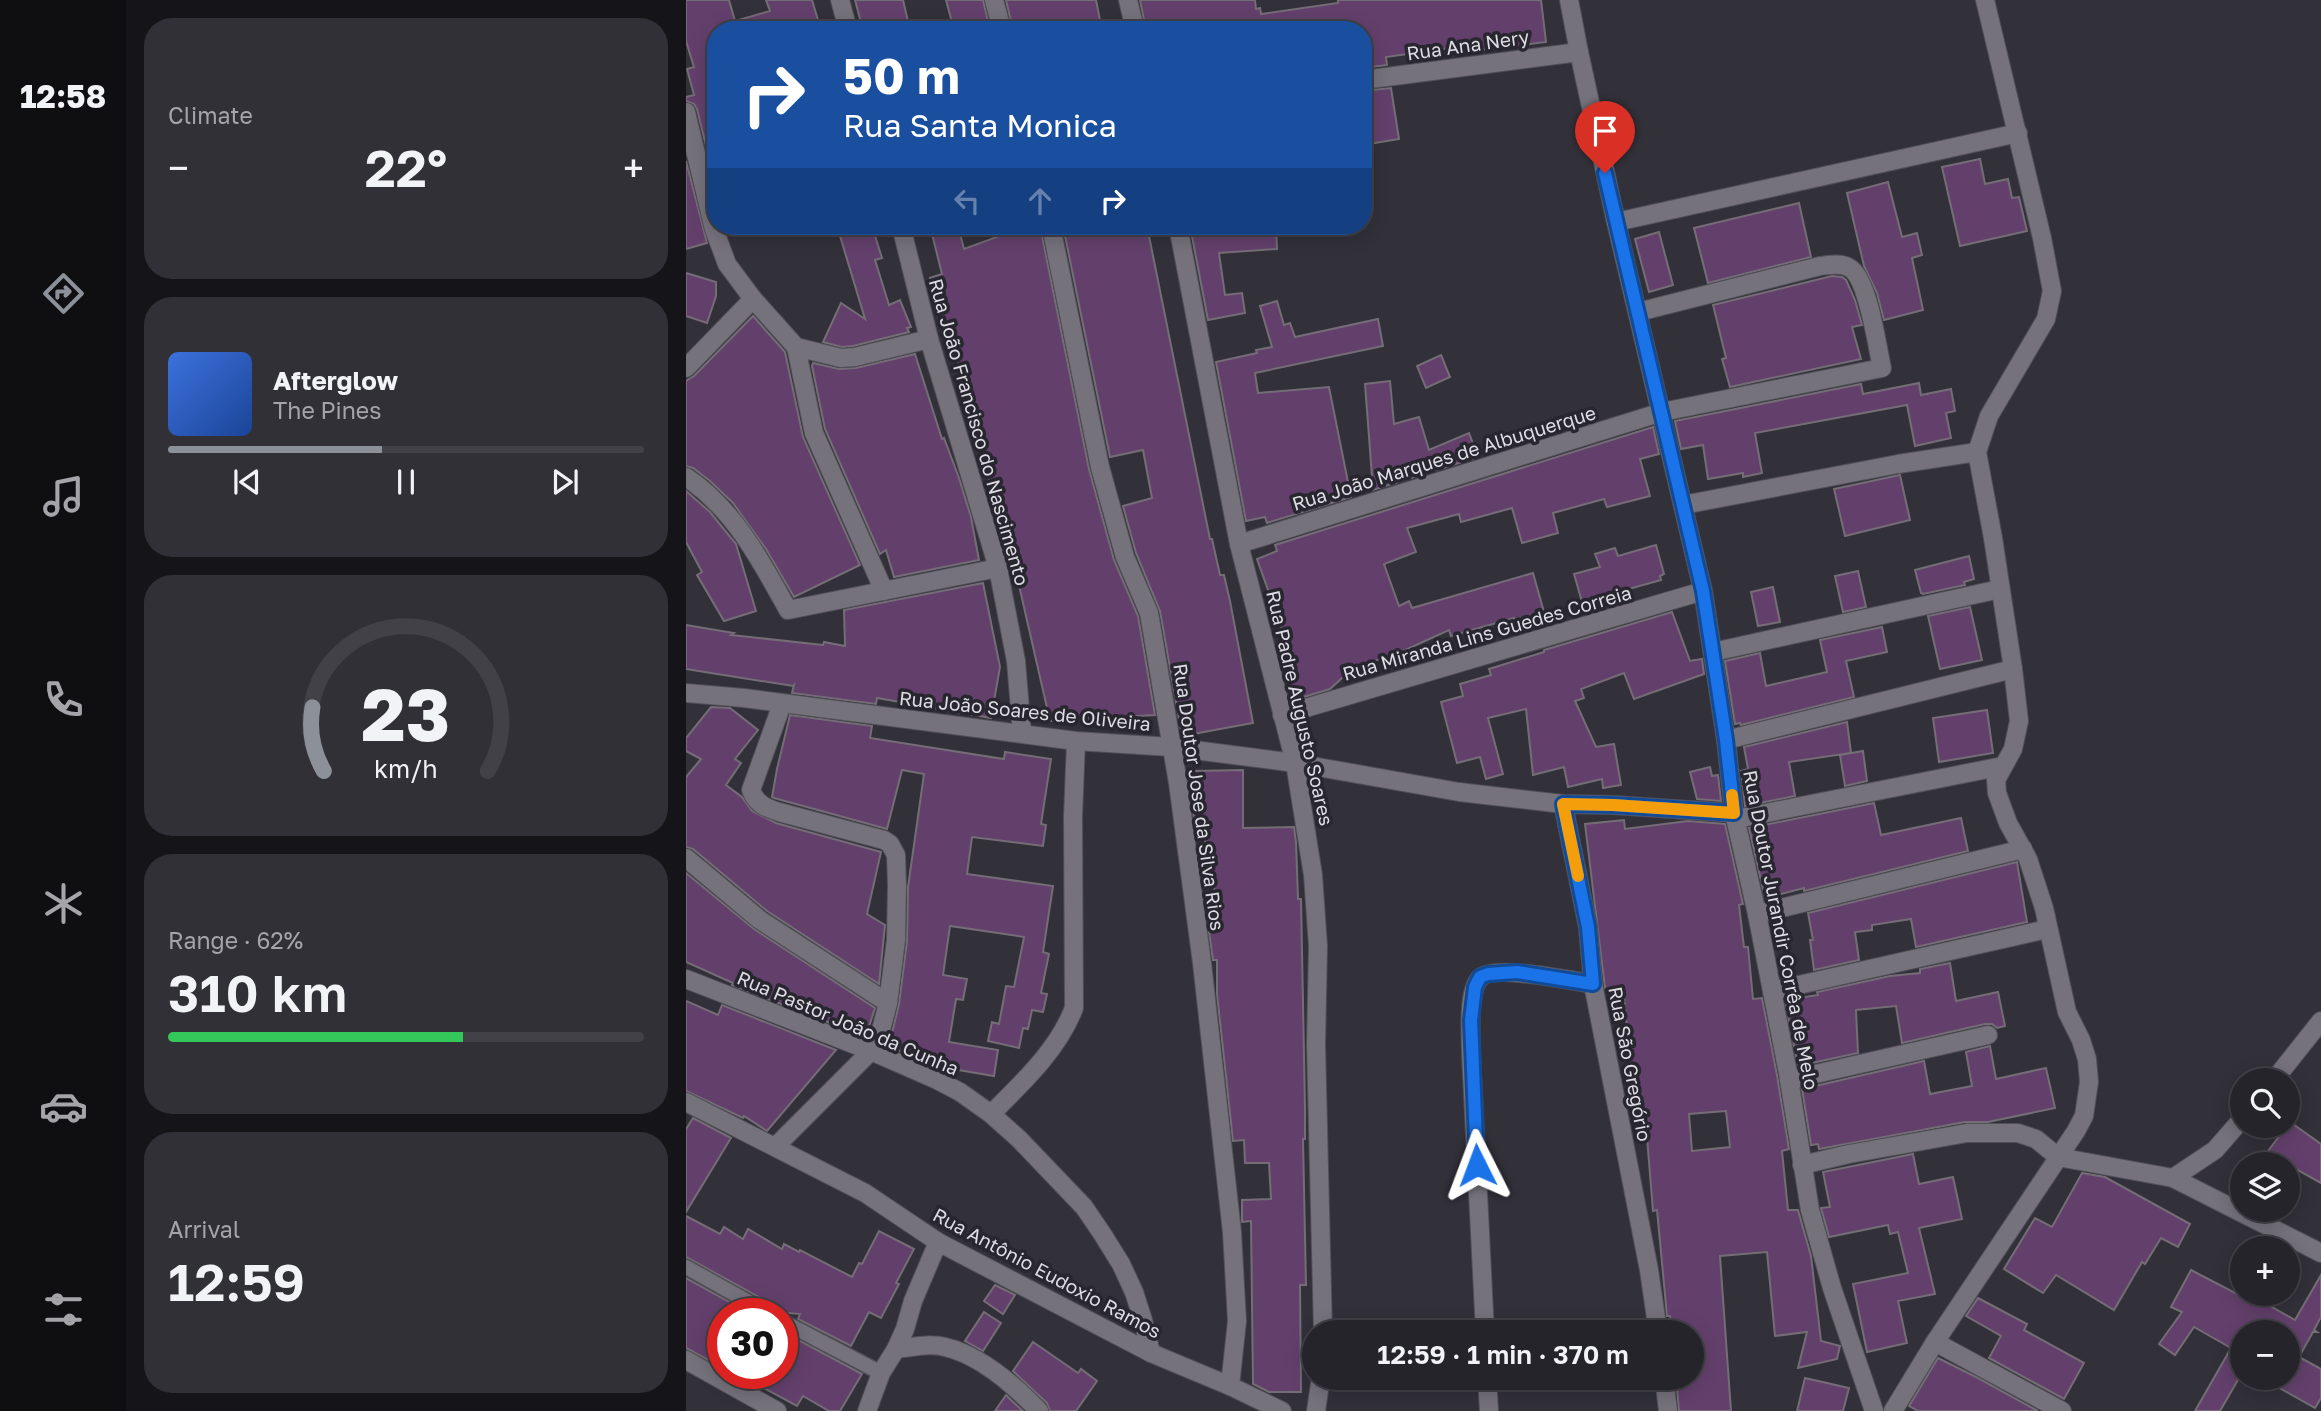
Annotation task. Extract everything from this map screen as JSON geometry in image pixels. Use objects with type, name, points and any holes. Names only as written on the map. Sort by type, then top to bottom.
[{"type":"street","points":[[840,0],[846,21]]},
{"type":"street","points":[[995,0],[1000,21]]},
{"type":"street","points":[[1128,0],[1133,21]]},
{"type":"street","name":"Rua Doutor Jurandir Corrêa de Melo","points":[[1569,0],[1616,222],[1703,591],[1735,816],[1758,914],[1819,1247],[1874,1411]]},
{"type":"street","points":[[1893,1411],[1935,1342],[2028,1207],[2076,1131],[2084,1116],[2089,1083],[2087,1059],[2067,1012],[2041,898],[2023,849],[2008,823],[1997,793],[1996,780],[2013,749],[2019,721],[1977,452],[1989,416],[2046,319],[2052,291],[2042,238],[1985,0]]},
{"type":"street","name":"Rua Ana Nery","points":[[1372,79],[1578,52]]},
{"type":"street","points":[[686,112],[707,200]]},
{"type":"street","points":[[1616,222],[2018,134]]},
{"type":"street","points":[[716,235],[727,264],[753,299],[796,347],[814,433],[884,591]]},
{"type":"street","name":"Rua João Francisco do Nascimento","points":[[903,235],[929,339],[998,568],[1016,661],[1022,733]]},
{"type":"street","name":"Rua Doutor Jose da Silva Rios","points":[[1053,235],[1100,467],[1125,557],[1149,612],[1171,747],[1195,903],[1232,1232],[1237,1321],[1230,1385]]},
{"type":"street","name":"Rua Padre Augusto Soares","points":[[1180,235],[1239,544],[1295,763],[1313,875],[1318,946],[1316,1045],[1323,1320]]},
{"type":"street","name":"Rua João Marques de Albuquerque","points":[[1239,544],[1662,412],[1882,368],[1863,288],[1849,267],[1820,266],[1638,312]]},
{"type":"street","points":[[686,368],[753,299]]},
{"type":"street","points":[[796,347],[841,358],[929,339]]},
{"type":"street","points":[[1683,505],[1898,464],[1977,452]]},
{"type":"street","points":[[686,477],[709,495],[744,535],[788,610],[998,568]]},
{"type":"street","points":[[1713,652],[2000,589]]},
{"type":"street","name":"Rua Miranda Lins Guedes Correia","points":[[1282,715],[1703,591]]},
{"type":"street","points":[[1726,740],[2013,669]]},
{"type":"street","name":"Rua João Soares de Oliveira","points":[[686,693],[744,698],[1076,741],[1171,747],[1295,763],[1459,792],[1563,804],[1613,805],[1735,816],[2003,766]]},
{"type":"street","points":[[776,1146],[871,1051],[881,1030],[888,1003],[895,940],[897,859],[894,850],[884,840],[765,807],[754,798],[751,790],[782,704]]},
{"type":"street","points":[[991,1114],[1052,1046],[1068,1024],[1074,1008],[1073,817],[1076,741]]},
{"type":"street","name":"Rua São Gregório","points":[[1563,804],[1588,927],[1593,984],[1649,1270],[1656,1320]]},
{"type":"street","points":[[1758,914],[2023,849]]},
{"type":"street","points":[[686,858],[760,920],[888,1003]]},
{"type":"street","points":[[1772,991],[2047,929]]},
{"type":"street","points":[[1484,1320],[1471,1054],[1475,987],[1480,977],[1500,972],[1517,972],[1593,984]]},
{"type":"street","name":"Rua Pastor João da Cunha","points":[[686,979],[871,1051],[960,1092],[991,1114],[1084,1207],[1103,1235],[1121,1264],[1134,1293],[1151,1353]]},
{"type":"street","points":[[2284,1068],[2321,1021]]},
{"type":"street","points":[[1789,1080],[1988,1035]]},
{"type":"street","name":"Rua Antônio Eudoxio Ramos","points":[[686,1102],[865,1193],[938,1242],[1151,1353],[1230,1385],[1282,1411]]},
{"type":"street","points":[[1802,1165],[1967,1133],[2018,1133],[2036,1139],[2058,1157],[2173,1178],[2321,1253]]},
{"type":"street","points":[[2173,1178],[2215,1150],[2230,1133]]},
{"type":"street","points":[[867,1411],[881,1373],[896,1349],[938,1242]]},
{"type":"street","points":[[1935,1342],[2062,1411]]},
{"type":"street","points":[[896,1349],[930,1345],[946,1347],[964,1354],[998,1375],[1039,1411]]},
{"type":"street","points":[[686,1360],[777,1411]]},
{"type":"street","points":[[1316,1411],[1319,1390]]},
{"type":"street","points":[[1488,1390],[1489,1411]]},
{"type":"street","points":[[1666,1390],[1668,1411]]},
{"type":"lane","points":[[686,1267],[741,1298]]},
{"type":"lane","points":[[798,1329],[881,1373]]},
{"type":"building","points":[[686,0],[729,0],[735,21],[707,21],[707,150],[697,109],[694,104],[686,101],[686,97],[694,95],[687,69],[694,67],[686,41]]},
{"type":"building","points":[[766,0],[812,0],[818,21],[735,21],[770,11]]},
{"type":"building","points":[[855,0],[903,0],[908,21],[861,21]]},
{"type":"building","points":[[946,0],[983,0],[988,21],[952,21]]},
{"type":"building","points":[[1006,0],[1096,0],[1100,21],[1011,21]]},
{"type":"building","points":[[1140,0],[1255,0],[1256,9],[1260,8],[1261,14],[1338,3],[1338,0],[1541,0],[1546,42],[1458,53],[1457,47],[1386,57],[1387,65],[1372,67],[1372,21],[1144,21]]},
{"type":"building","points":[[1391,88],[1399,139],[1372,144],[1372,90]]},
{"type":"building","points":[[1980,159],[1985,184],[2008,179],[2012,198],[2019,197],[2027,231],[1960,246],[1942,167]]},
{"type":"building","points":[[686,161],[707,243],[686,249]]},
{"type":"building","points":[[1888,182],[1902,237],[1917,233],[1922,255],[1912,258],[1923,310],[1884,320],[1877,293],[1864,266],[1847,193]]},
{"type":"building","points":[[1799,203],[1811,257],[1708,283],[1694,228]]},
{"type":"building","points":[[1659,232],[1673,285],[1649,292],[1635,239]]},
{"type":"building","points":[[840,235],[875,235],[882,258],[875,260],[889,305],[900,300],[911,327],[907,328],[909,332],[853,346],[842,347],[823,342],[841,303],[865,319]]},
{"type":"building","points":[[932,235],[960,235],[964,249],[1002,235],[1042,235],[1089,469],[1114,560],[1138,616],[1155,715],[1050,721],[1002,511],[996,512],[975,413],[930,278],[942,274]]},
{"type":"building","points":[[1065,235],[1149,235],[1210,539],[1220,575],[1224,575],[1253,723],[1182,736],[1160,611],[1136,553],[1123,506],[1152,498],[1143,450],[1110,457]]},
{"type":"building","points":[[1192,235],[1276,235],[1277,249],[1219,253],[1225,295],[1242,293],[1245,313],[1208,320]]},
{"type":"building","points":[[686,273],[716,282],[716,296],[707,323],[686,316]]},
{"type":"building","points":[[1832,276],[1846,280],[1855,300],[1862,325],[1852,327],[1861,359],[1730,387],[1722,359],[1726,358],[1713,305]]},
{"type":"building","points":[[1277,301],[1284,325],[1290,323],[1295,337],[1378,319],[1383,346],[1255,373],[1258,393],[1329,387],[1351,497],[1267,523],[1265,517],[1246,521],[1216,362],[1272,347],[1260,306]]},
{"type":"building","points":[[753,316],[785,352],[803,437],[860,565],[794,597],[766,549],[733,503],[710,481],[686,466],[686,381]]},
{"type":"building","points":[[915,354],[942,439],[944,438],[959,478],[971,517],[979,560],[894,577],[886,550],[880,554],[825,429],[812,366],[813,363],[839,369],[856,368]]},
{"type":"building","points":[[1441,355],[1450,377],[1426,388],[1417,366]]},
{"type":"building","points":[[1390,381],[1394,424],[1419,417],[1429,450],[1469,433],[1478,457],[1373,490],[1365,384]]},
{"type":"building","points":[[1919,383],[1921,395],[1951,389],[1955,411],[1946,413],[1951,438],[1915,446],[1907,405],[1755,433],[1762,473],[1743,477],[1743,473],[1708,479],[1703,445],[1681,449],[1675,421],[1861,384],[1863,394]]},
{"type":"building","points":[[1653,427],[1659,454],[1640,459],[1650,496],[1607,507],[1604,499],[1553,513],[1558,533],[1522,543],[1512,508],[1461,522],[1459,514],[1407,528],[1416,552],[1384,564],[1399,606],[1409,601],[1412,608],[1533,573],[1544,612],[1451,636],[1449,630],[1403,651],[1352,669],[1330,689],[1297,699],[1279,649],[1288,646],[1257,559],[1277,551],[1275,545]]},
{"type":"building","points":[[1900,475],[1910,520],[1845,536],[1834,489]]},
{"type":"building","points":[[686,491],[710,512],[736,544],[756,611],[724,621],[697,575],[702,572],[686,542]]},
{"type":"building","points":[[1656,545],[1664,574],[1660,576],[1661,580],[1582,602],[1574,574],[1600,567],[1595,554],[1615,548],[1618,556]]},
{"type":"building","points":[[1969,556],[1974,579],[1964,582],[1965,585],[1921,593],[1915,570]]},
{"type":"building","points":[[1858,571],[1866,607],[1843,612],[1835,576]]},
{"type":"building","points":[[983,583],[1000,667],[991,718],[877,698],[876,704],[792,693],[794,685],[686,669],[686,625],[734,633],[731,635],[845,646],[844,610]]},
{"type":"building","points":[[1773,587],[1780,622],[1758,626],[1751,592]]},
{"type":"building","points":[[1970,607],[1982,660],[1940,669],[1928,616]]},
{"type":"building","points":[[1672,612],[1690,661],[1702,659],[1704,674],[1634,699],[1624,673],[1581,689],[1584,698],[1575,701],[1596,747],[1614,744],[1621,785],[1603,788],[1602,779],[1568,787],[1564,767],[1533,775],[1526,709],[1488,718],[1503,774],[1486,779],[1480,757],[1457,763],[1441,702],[1463,696],[1460,684],[1491,675],[1489,669],[1544,650]]},
{"type":"building","points":[[1882,627],[1887,652],[1846,661],[1854,697],[1741,725],[1735,724],[1725,661],[1760,653],[1766,686],[1827,672],[1820,640]]},
{"type":"building","points":[[711,707],[730,708],[758,730],[735,759],[741,763],[726,785],[742,797],[752,811],[776,823],[881,852],[867,914],[885,925],[879,984],[767,911],[693,849],[686,847],[686,777],[701,759],[686,751],[686,738]]},
{"type":"building","points":[[1987,710],[1993,753],[1939,762],[1933,718]]},
{"type":"building","points":[[790,715],[872,726],[870,738],[1004,759],[1005,752],[1051,759],[1041,824],[1046,825],[1043,846],[972,837],[967,874],[1053,886],[1043,952],[1049,954],[1041,993],[1047,994],[1043,1012],[1032,1010],[1028,1029],[1023,1028],[1019,1048],[988,1041],[992,1022],[999,1024],[1006,986],[1014,987],[1024,937],[950,926],[943,975],[967,979],[963,1000],[956,999],[949,1042],[998,1050],[994,1076],[935,1066],[886,1045],[899,1004],[907,941],[908,887],[924,774],[902,770],[887,829],[774,798],[777,769]]},
{"type":"building","points":[[1847,722],[1851,753],[1789,762],[1795,796],[1745,806],[1741,771],[1748,769],[1744,747]]},
{"type":"building","points":[[1863,751],[1867,781],[1845,786],[1840,755]]},
{"type":"building","points":[[1710,767],[1712,776],[1718,775],[1721,801],[1697,799],[1690,772]]},
{"type":"building","points":[[1243,770],[1243,828],[1294,827],[1296,842],[1298,899],[1301,899],[1305,1107],[1303,1139],[1306,1285],[1300,1285],[1301,1392],[1269,1392],[1253,1384],[1251,1221],[1242,1222],[1242,1200],[1271,1199],[1269,1163],[1245,1163],[1244,1140],[1233,1141],[1217,994],[1217,960],[1213,960],[1209,932],[1215,932],[1214,878],[1206,878],[1205,834],[1196,834],[1193,811],[1193,771]]},
{"type":"building","points":[[1874,803],[1881,835],[1961,818],[1968,851],[1765,898],[1749,828]]},
{"type":"building","points":[[1624,820],[1625,829],[1688,821],[1725,824],[1743,904],[1739,905],[1744,947],[1748,947],[1753,999],[1762,998],[1777,1075],[1789,1149],[1782,1151],[1788,1210],[1798,1210],[1811,1256],[1821,1341],[1840,1346],[1837,1359],[1798,1368],[1807,1332],[1775,1336],[1767,1252],[1720,1256],[1731,1411],[1679,1411],[1677,1390],[1704,1390],[1704,1320],[1670,1320],[1670,1316],[1667,1316],[1657,1210],[1653,1211],[1646,1125],[1636,1126],[1623,986],[1605,988],[1585,824]],"holes":[[[1726,1111],[1730,1147],[1692,1151],[1689,1114]]]},
{"type":"building","points":[[2017,862],[2027,922],[1916,947],[1911,919],[1872,925],[1872,930],[1855,932],[1859,960],[1814,970],[1810,940],[1813,940],[1808,913]]},
{"type":"building","points":[[686,873],[754,929],[875,1008],[867,1033],[854,1028],[851,1031],[732,985],[733,983],[686,962]]},
{"type":"building","points":[[1950,963],[1956,1001],[1998,992],[2005,1026],[1997,1028],[1992,1024],[1985,1024],[1902,1043],[1896,1006],[1856,1010],[1858,1053],[1798,1066],[1785,1000],[1818,995],[1817,992],[1890,976],[1920,973],[1920,969]]},
{"type":"building","points":[[686,1001],[718,1015],[722,1005],[836,1050],[767,1131],[744,1116],[743,1118],[686,1091]]},
{"type":"building","points":[[1990,1046],[1996,1079],[2046,1068],[2055,1108],[1988,1122],[1965,1122],[1819,1149],[1818,1144],[1811,1145],[1802,1089],[1924,1061],[1930,1094],[1972,1086],[1966,1052]]},
{"type":"building","points":[[693,1118],[731,1138],[686,1212],[686,1129]]},
{"type":"building","points":[[2300,1129],[2321,1144],[2321,1183],[2300,1171],[2300,1152],[2268,1151],[2278,1138],[2300,1138]]},
{"type":"building","points":[[1913,1154],[1919,1184],[1953,1177],[1962,1219],[1919,1228],[1935,1294],[1898,1301],[1907,1343],[1867,1352],[1853,1284],[1908,1273],[1898,1232],[1890,1234],[1888,1225],[1829,1237],[1821,1208],[1830,1207],[1823,1172]]},
{"type":"building","points":[[2082,1173],[2105,1177],[2190,1224],[2178,1247],[2161,1238],[2145,1264],[2142,1262],[2114,1310],[2056,1275],[2043,1293],[2004,1269],[2035,1218],[2052,1227]]},
{"type":"building","points":[[686,1216],[720,1234],[724,1227],[743,1239],[748,1229],[782,1249],[784,1244],[799,1252],[800,1250],[852,1277],[879,1231],[914,1249],[881,1318],[869,1312],[851,1346],[798,1319],[798,1298],[760,1298],[686,1257]]},
{"type":"building","points":[[2191,1270],[2230,1290],[2230,1306],[2270,1306],[2295,1320],[2230,1320],[2230,1347],[2194,1327],[2175,1355],[2159,1344],[2182,1312],[2171,1307]]},
{"type":"building","points":[[2321,1275],[2321,1317],[2314,1330],[2317,1332],[2313,1332],[2300,1355],[2300,1320],[2295,1320]]},
{"type":"building","points":[[686,1278],[722,1298],[707,1298],[707,1359],[686,1348]]},
{"type":"building","points":[[995,1285],[1015,1295],[1003,1314],[984,1301]]},
{"type":"building","points":[[1978,1298],[2027,1324],[2024,1330],[2084,1363],[2064,1399],[1989,1358],[2001,1336],[1966,1316]]},
{"type":"building","points":[[984,1312],[1001,1323],[983,1351],[965,1341]]},
{"type":"building","points":[[798,1340],[862,1374],[840,1411],[829,1411],[803,1396],[797,1406],[766,1389],[798,1389]]},
{"type":"building","points":[[1033,1342],[1078,1373],[1081,1369],[1097,1381],[1076,1411],[1050,1411],[1047,1403],[1013,1371]]},
{"type":"building","points":[[2230,1350],[2230,1390],[2232,1390],[2220,1411],[2195,1411]]},
{"type":"building","points":[[1938,1358],[2038,1411],[1918,1411],[1909,1406]]},
{"type":"building","points":[[2300,1358],[2321,1369],[2321,1398],[2315,1408],[2283,1390],[2300,1390]]},
{"type":"building","points":[[1805,1378],[1849,1388],[1843,1411],[1797,1411]]},
{"type":"building","points":[[1006,1395],[1011,1400],[1023,1411],[995,1411]]},
{"type":"slow traffic","points":[[1578,876],[1563,804],[1734,813],[1732,795]]},
{"type":"route","points":[[1477,1165],[1471,1020],[1475,987],[1480,977],[1500,972],[1517,972],[1593,984],[1588,927],[1563,804],[1734,813],[1726,740],[1703,591],[1605,173]]}]
